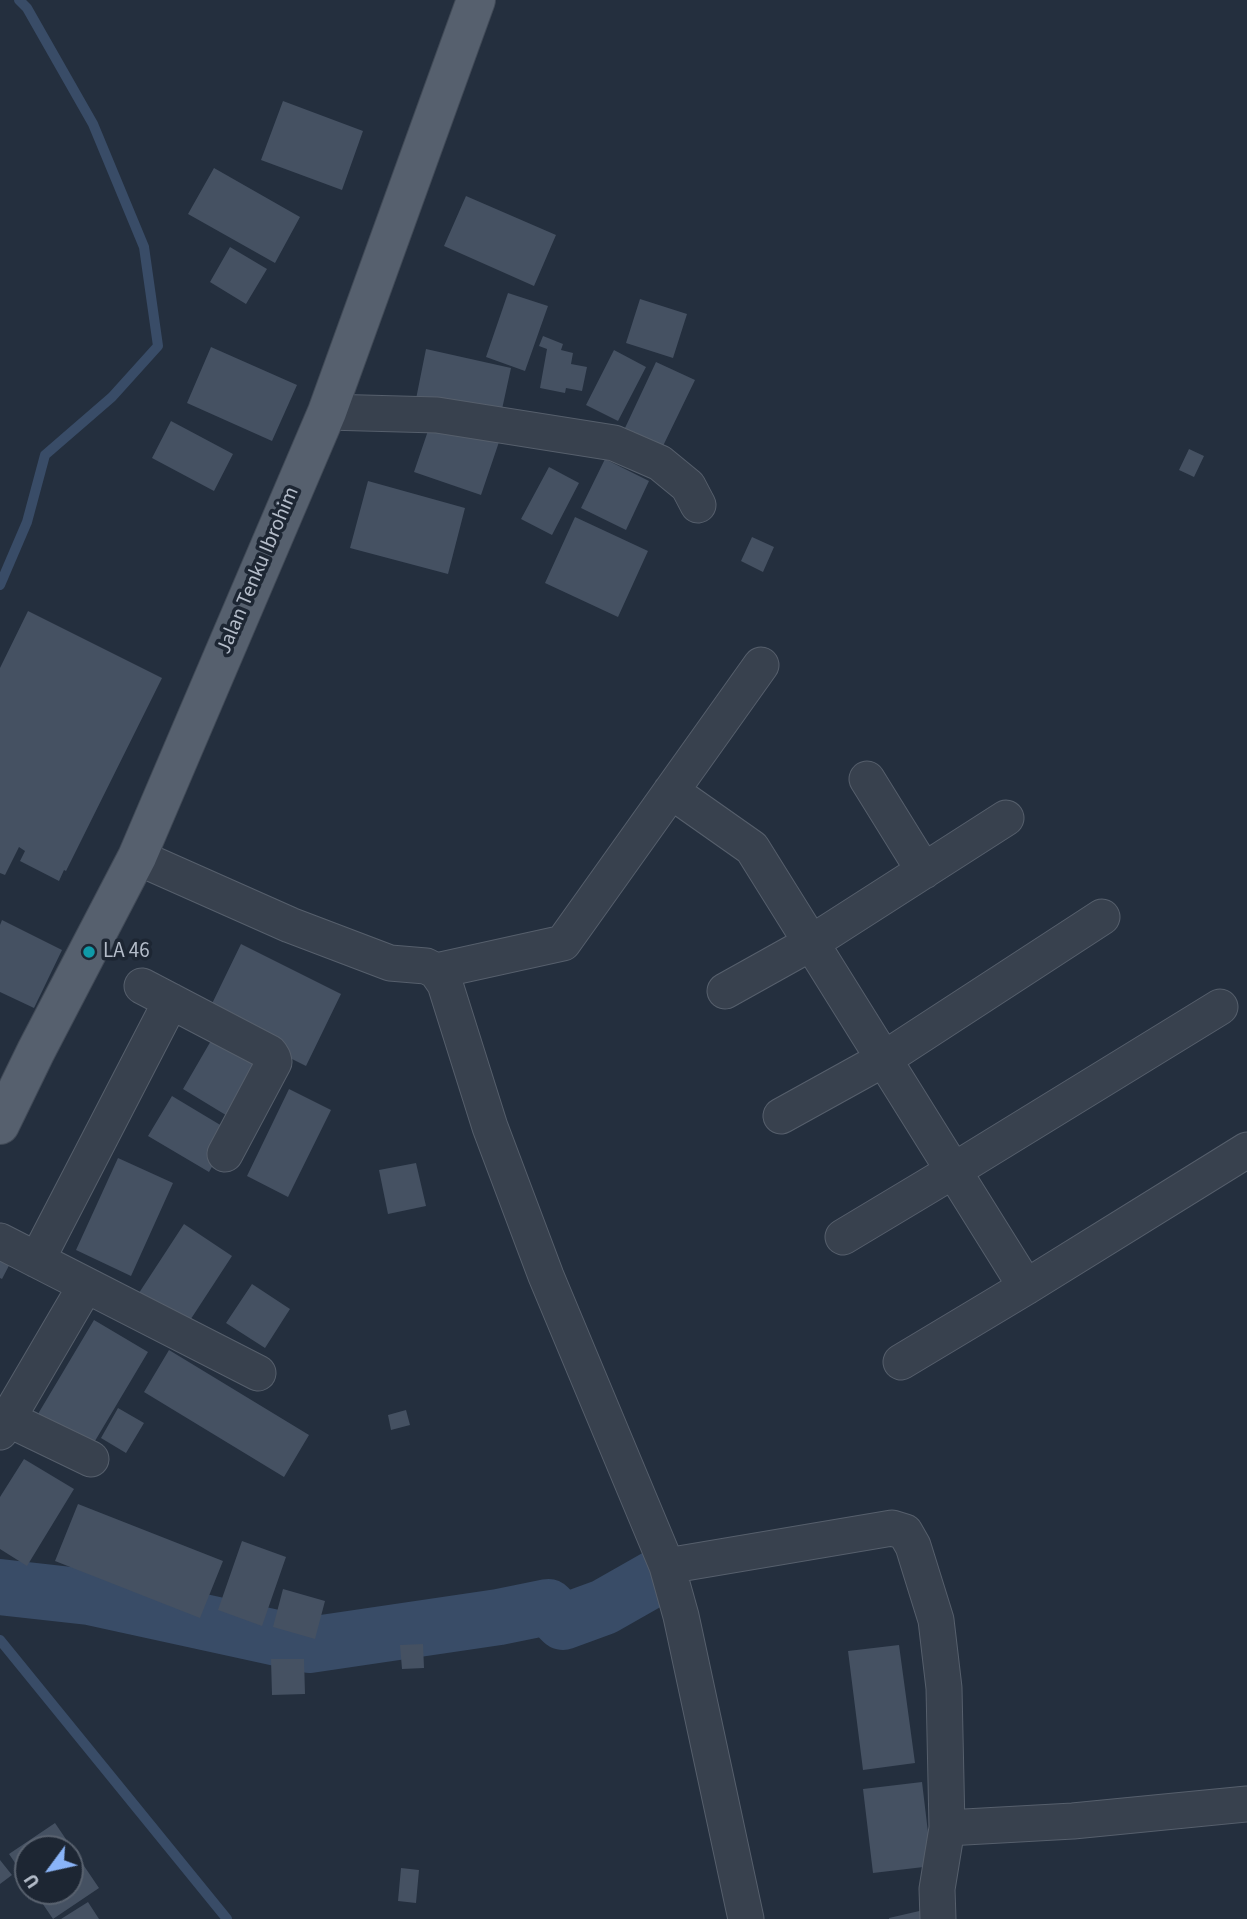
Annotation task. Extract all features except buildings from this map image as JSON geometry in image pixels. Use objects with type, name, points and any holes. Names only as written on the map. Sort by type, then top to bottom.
[{"type":"main road","name":"Jalan Tenku Ibrohim","points":[[0,1125],[137,857],[327,412],[476,0]]},
{"type":"street","points":[[327,412],[438,415],[614,443],[660,463],[688,486],[698,505]]},
{"type":"street","points":[[436,971],[563,943],[761,665]]},
{"type":"street","points":[[867,779],[924,871]]},
{"type":"street","points":[[671,791],[752,848],[1026,1287]]},
{"type":"street","points":[[724,991],[811,943],[1006,818]]},
{"type":"street","points":[[137,857],[303,930],[390,963],[426,966],[436,971],[445,985],[490,1127],[546,1276],[667,1566],[681,1616],[746,1919]]},
{"type":"street","points":[[781,1116],[884,1059],[1102,917]]},
{"type":"street","points":[[37,1260],[157,994],[270,1053],[273,1058],[274,1062],[225,1154]]},
{"type":"street","points":[[843,1237],[1220,1007]]},
{"type":"street","points":[[901,1362],[1247,1150]]},
{"type":"street","points":[[0,1241],[258,1373]]},
{"type":"street","points":[[86,1285],[4,1425],[91,1459]]},
{"type":"street","points":[[667,1566],[892,1528],[905,1532],[913,1546],[936,1620],[944,1688],[947,1828],[937,1889],[938,1919]]},
{"type":"street","points":[[947,1828],[1073,1821],[1247,1804]]},
{"type":"waterway","points":[[0,585],[27,522],[45,455],[112,397],[158,346],[144,247],[93,124],[27,8],[19,0]]},
{"type":"waterway","points":[[0,1587],[89,1597],[309,1645],[499,1617],[548,1607],[563,1622],[604,1607],[655,1578]]},
{"type":"waterway","points":[[0,1640],[227,1919]]},
{"type":"place","name":"LA 46","points":[[89,952]]}]
